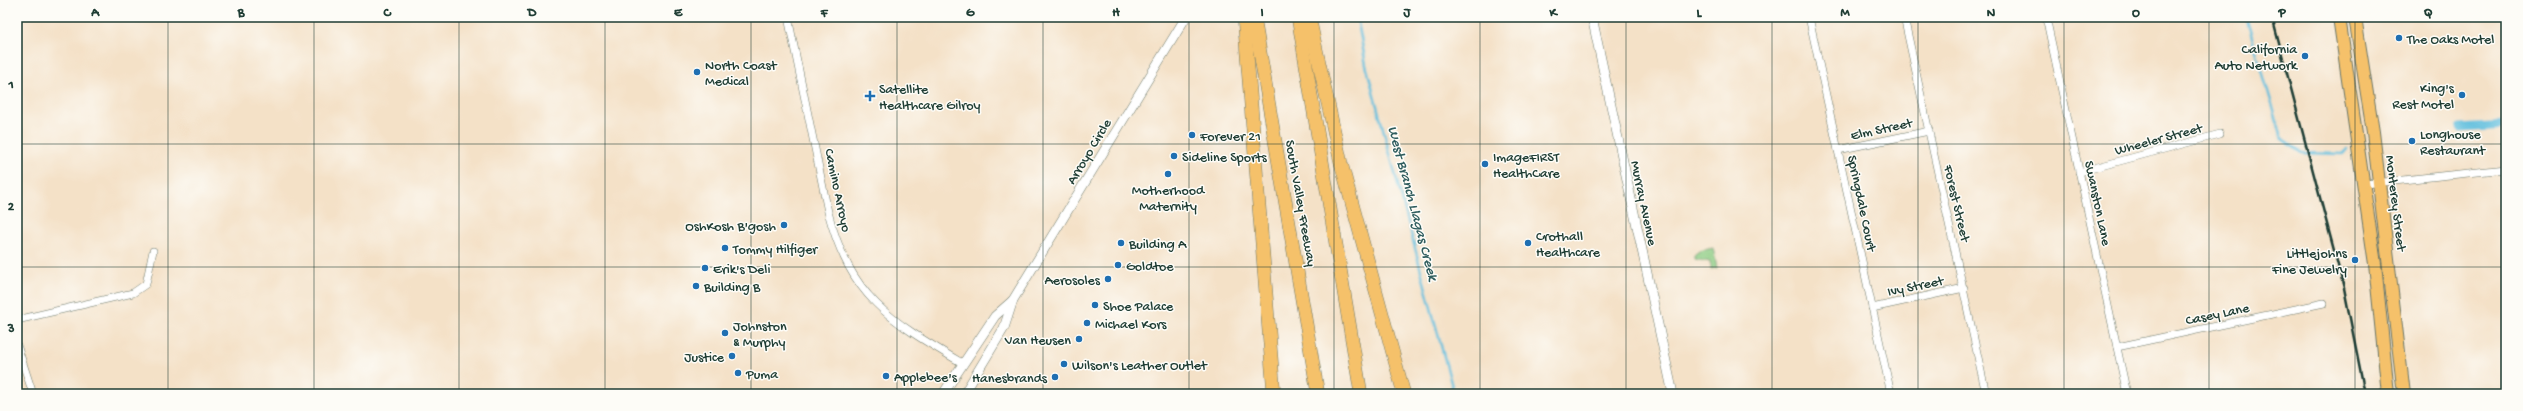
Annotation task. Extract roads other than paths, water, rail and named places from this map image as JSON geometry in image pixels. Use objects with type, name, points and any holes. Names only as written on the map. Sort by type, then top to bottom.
[{"type":"highway","points":[[1244,17],[1274,394]]},
{"type":"highway","name":"South Valley Freeway","points":[[1254,17],[1318,394]]},
{"type":"highway","name":"South Valley Freeway","points":[[1298,17],[1361,394]]},
{"type":"highway","points":[[1309,17],[1346,182],[1404,394]]},
{"type":"main road","name":"Monterey Street","points":[[2339,17],[2365,184],[2376,269],[2388,394]]},
{"type":"main road","name":"Monterey Street","points":[[2355,17],[2379,182],[2404,394]]},
{"type":"street","name":"Camino Arroyo","points":[[788,17],[828,212],[835,236],[852,275],[869,297],[905,329],[962,363]]},
{"type":"street","name":"Arroyo Circle","points":[[964,394],[1004,328],[1013,300],[1186,17]]},
{"type":"street","name":"Murray Avenue","points":[[1592,17],[1673,394]]},
{"type":"street","name":"Springdale Court","points":[[1809,17],[1891,394]]},
{"type":"street","name":"Forest Street","points":[[1904,17],[1986,394]]},
{"type":"street","name":"Swanston Lane","points":[[2046,17],[2128,394]]},
{"type":"street","name":"Elm Street","points":[[1838,150],[1929,131]]},
{"type":"street","name":"Wheeler Street","points":[[2079,172],[2220,134]]},
{"type":"street","points":[[2365,184],[2506,169]]},
{"type":"street","points":[[17,320],[133,293],[146,284],[153,252]]},
{"type":"street","name":"Ivy Street","points":[[1872,308],[1964,288]]},
{"type":"street","name":"Arroyo Circle","points":[[943,394],[962,363],[995,316],[1013,300]]},
{"type":"street","name":"Casey Lane","points":[[2117,347],[2324,303]]},
{"type":"street","points":[[17,345],[33,394]]},
{"type":"waterway","name":"West Branch Llagas Creek","points":[[1357,17],[1366,65],[1454,394]]},
{"type":"waterway","points":[[2246,17],[2282,138],[2301,153],[2343,154],[2347,149]]},
{"type":"waterway","points":[[2460,128],[2506,125]]},
{"type":"railway","points":[[2272,17],[2344,288],[2365,394]]},
{"type":"place","name":"The Oaks Motel","points":[[2399,38]]},
{"type":"place","name":"California Auto Network","points":[[2305,56]]},
{"type":"place","name":"North Coast Medical","points":[[697,72]]},
{"type":"place","name":"King's Rest Motel","points":[[2462,95]]},
{"type":"place","name":"Satellite Healthcare Gilroy","points":[[870,96]]},
{"type":"place","name":"Forever 21","points":[[1192,135]]},
{"type":"place","name":"Longhouse Restaurant","points":[[2412,141]]},
{"type":"place","name":"Sideline Sports","points":[[1174,156]]},
{"type":"place","name":"ImageFIRST HealthCare","points":[[1485,164]]},
{"type":"place","name":"Motherhood Maternity","points":[[1168,174]]},
{"type":"place","name":"OshKosh B'gosh","points":[[784,225]]},
{"type":"place","name":"Building A","points":[[1121,243]]},
{"type":"place","name":"Crothall Healthcare","points":[[1528,243]]},
{"type":"place","name":"Tommy Hilfiger","points":[[725,248]]},
{"type":"place","name":"Littlejohns Fine Jewelry","points":[[2355,260]]},
{"type":"place","name":"Goldtoe","points":[[1118,265]]},
{"type":"place","name":"Erik's Deli","points":[[705,268]]},
{"type":"place","name":"Aerosoles","points":[[1108,279]]},
{"type":"place","name":"Building B","points":[[696,286]]},
{"type":"place","name":"Shoe Palace","points":[[1095,305]]},
{"type":"place","name":"Michael Kors","points":[[1087,323]]},
{"type":"place","name":"Johnston & Murphy","points":[[725,333]]},
{"type":"place","name":"Van Heusen","points":[[1079,339]]},
{"type":"place","name":"Justice","points":[[732,356]]},
{"type":"place","name":"Wilson's Leather Outlet","points":[[1064,364]]},
{"type":"place","name":"Puma","points":[[738,373]]},
{"type":"place","name":"Applebee's","points":[[886,376]]},
{"type":"place","name":"Hanesbrands","points":[[1055,377]]}]
